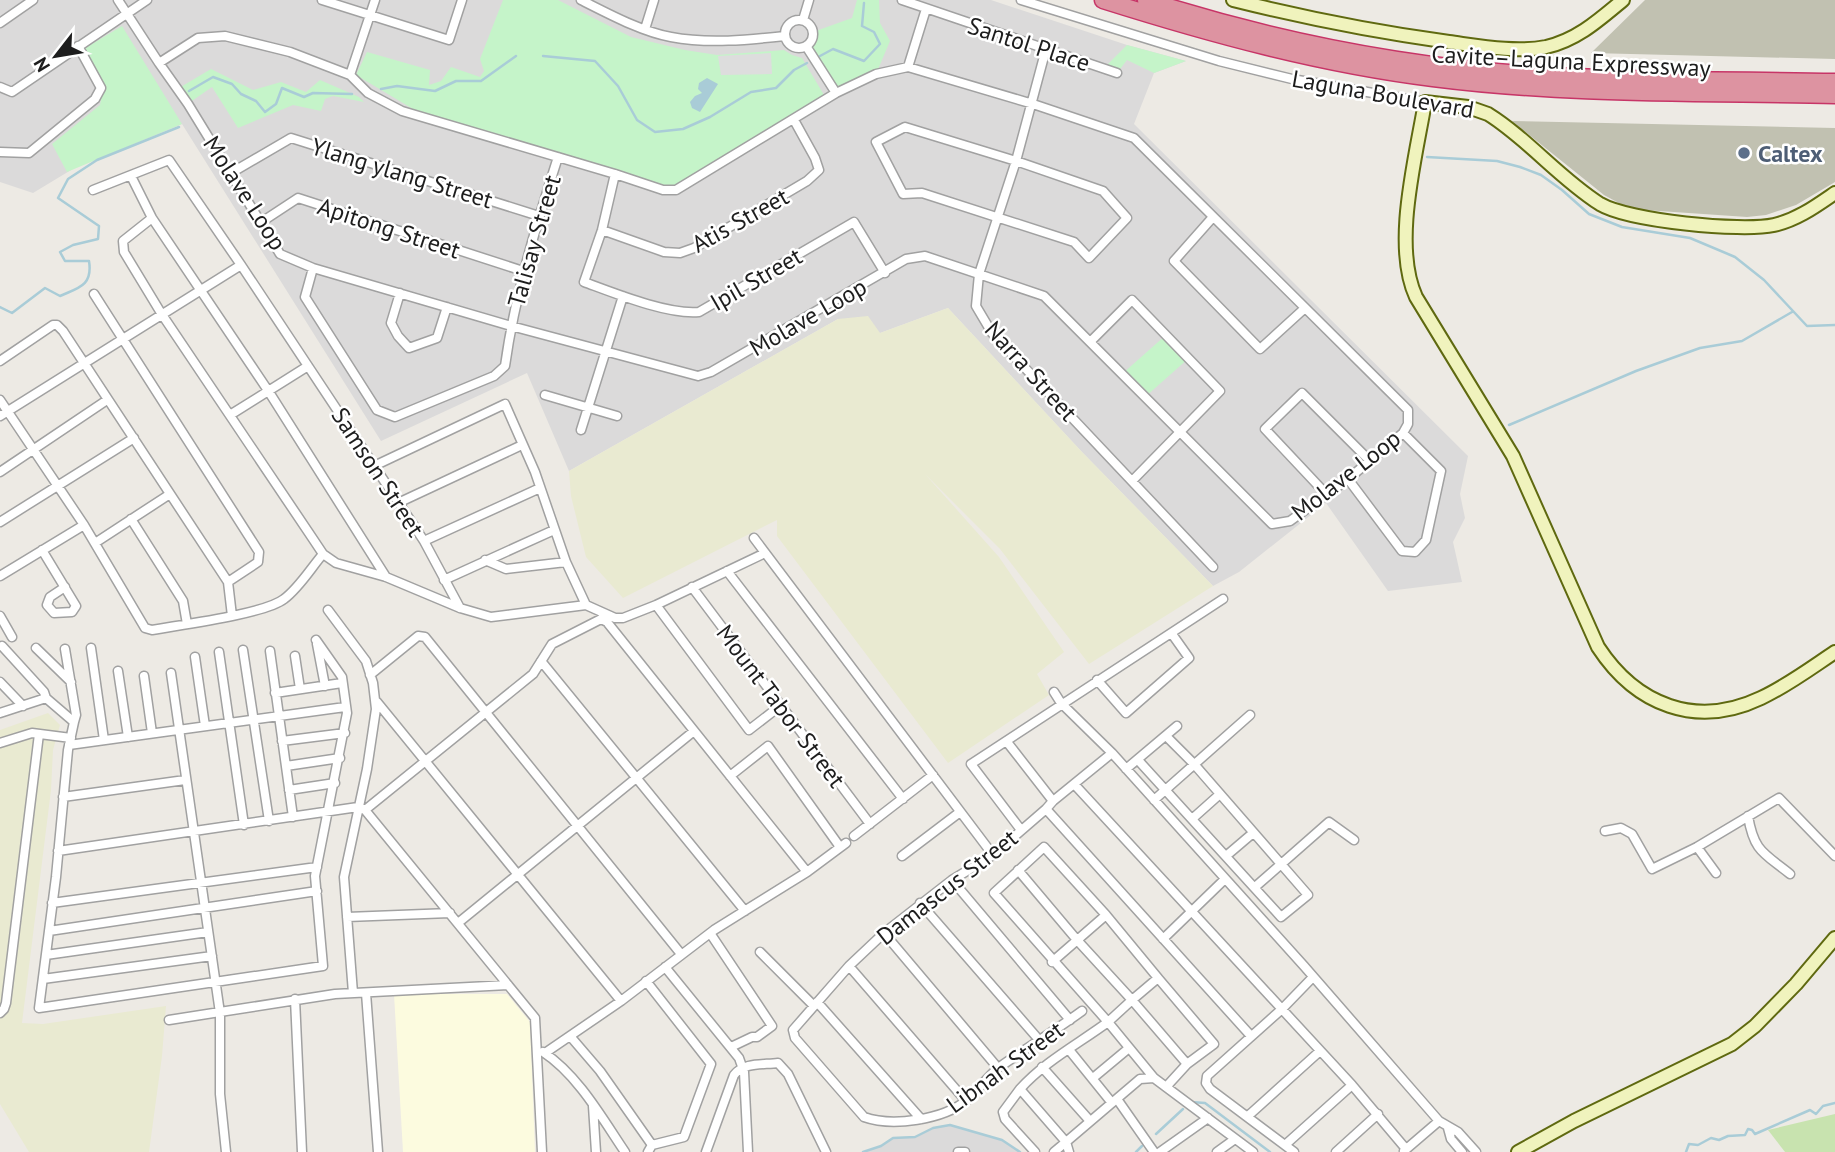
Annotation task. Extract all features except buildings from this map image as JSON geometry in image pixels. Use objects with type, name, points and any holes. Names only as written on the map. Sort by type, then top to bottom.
[{"type":"highway","name":"Cavite–Laguna Expressway","points":[[1103,0],[1276,50],[1433,78],[1558,89],[1835,94]]},
{"type":"highway","name":"Cavite–Laguna Expressway","points":[[1146,0],[1279,37],[1430,64],[1560,76],[1835,82]]},
{"type":"main road","points":[[1233,0],[1376,32],[1528,49],[1547,47],[1578,34],[1623,0]]},
{"type":"main road","points":[[1425,102],[1407,225],[1406,264],[1411,287],[1513,456],[1586,622],[1605,658],[1629,685],[1648,697],[1679,709],[1704,711],[1736,708],[1763,698],[1835,652]]},
{"type":"main road","name":"Laguna Boulevard","points":[[1425,102],[1468,107],[1488,114],[1599,203],[1630,216],[1676,222],[1761,227],[1799,216],[1835,193]]},
{"type":"main road","points":[[1518,1152],[1574,1121],[1732,1044],[1755,1027],[1835,938]]},
{"type":"street","points":[[0,23],[33,0]]},
{"type":"street","points":[[118,0],[159,63]]},
{"type":"street","points":[[0,87],[12,92],[147,0]]},
{"type":"street","points":[[322,0],[449,40],[462,0]]},
{"type":"street","points":[[350,75],[375,0]]},
{"type":"street","points":[[581,0],[645,29],[670,37],[726,41],[785,36]]},
{"type":"street","points":[[645,29],[654,0]]},
{"type":"street","points":[[803,20],[809,0]]},
{"type":"street","name":"Santol Place","points":[[902,0],[1117,73]]},
{"type":"street","name":"Laguna Boulevard","points":[[1021,0],[1219,61],[1292,79],[1425,102]]},
{"type":"street","points":[[908,67],[926,9]]},
{"type":"street","points":[[785,36],[790,23],[803,20],[810,25],[813,32],[806,46]]},
{"type":"street","name":"Molave Loop","points":[[225,36],[290,52],[350,75],[368,93],[402,111],[663,190],[676,190],[836,93],[876,74],[908,67],[1133,138],[1408,410],[1408,424],[1403,433],[1349,479],[1290,522],[1272,524],[1044,296],[925,256],[905,259],[711,372],[698,376],[511,326],[313,268],[280,254],[185,99],[159,63],[198,38],[225,36]]},
{"type":"street","points":[[785,36],[793,46],[806,46]]},
{"type":"street","points":[[0,152],[29,153],[96,99],[100,88],[97,78],[78,46]]},
{"type":"street","points":[[806,46],[836,93]]},
{"type":"street","name":"Narra Street","points":[[1046,50],[1016,161],[979,274],[976,306],[992,333],[1213,567]]},
{"type":"street","name":"Atis Street","points":[[602,230],[664,252],[680,253],[694,248],[807,181],[819,170],[794,120]]},
{"type":"street","points":[[905,127],[1016,161],[1103,191],[1127,218],[1089,258],[1074,242],[922,193],[903,194],[876,142],[905,127]]},
{"type":"street","name":"Ylang ylang Street","points":[[230,173],[291,138],[540,216]]},
{"type":"street","name":"Talisay Street","points":[[313,268],[305,297],[377,410],[395,417],[494,376],[505,366],[523,271],[558,157]]},
{"type":"street","name":"Samson Street","points":[[131,176],[169,160],[424,541],[460,608]]},
{"type":"street","name":"Ipil Street","points":[[615,174],[602,230],[584,282],[686,313],[699,312],[854,222],[885,273]]},
{"type":"street","points":[[93,190],[131,176],[152,218],[269,392],[386,577]]},
{"type":"street","name":"Apitong Street","points":[[260,223],[298,198],[523,271]]},
{"type":"street","points":[[1213,217],[1174,261],[1260,349],[1305,308]]},
{"type":"street","points":[[152,218],[124,241],[122,247],[162,313],[323,554],[336,563],[386,577],[460,608],[491,617],[586,605],[615,618],[623,618],[765,554]]},
{"type":"street","points":[[4,413],[241,265]]},
{"type":"street","points":[[400,293],[391,323],[409,348],[437,338],[447,307]]},
{"type":"street","points":[[94,294],[259,552],[258,562],[228,582]]},
{"type":"street","points":[[581,430],[586,406],[623,296]]},
{"type":"street","points":[[1090,342],[1132,300],[1220,391],[1132,481]]},
{"type":"street","points":[[0,361],[57,325],[228,582],[232,616]]},
{"type":"street","points":[[230,415],[308,366]]},
{"type":"street","points":[[1326,495],[1265,429],[1302,393],[1370,461]]},
{"type":"street","points":[[545,395],[617,416]]},
{"type":"street","points":[[0,400],[4,413],[84,525],[145,628],[152,630],[232,616],[284,600],[323,554]]},
{"type":"street","points":[[0,472],[107,400]]},
{"type":"street","points":[[374,466],[505,404],[535,472],[566,562],[586,605]]},
{"type":"street","points":[[1349,479],[1402,551],[1415,552],[1426,540],[1441,471],[1403,433]]},
{"type":"street","points":[[0,522],[134,438]]},
{"type":"street","points":[[398,503],[522,445]]},
{"type":"street","points":[[424,541],[540,488]]},
{"type":"street","points":[[95,543],[170,494]]},
{"type":"street","points":[[131,519],[183,601],[187,624]]},
{"type":"street","points":[[0,576],[84,525]]},
{"type":"street","points":[[444,580],[554,530]]},
{"type":"street","points":[[754,538],[993,855]]},
{"type":"street","points":[[42,550],[65,587]]},
{"type":"street","points":[[485,560],[506,569],[566,562]]},
{"type":"street","points":[[727,571],[903,799]]},
{"type":"street","name":"Mount Tabor Street","points":[[692,587],[870,824]]},
{"type":"street","points":[[1021,830],[971,764],[1223,599]]},
{"type":"street","points":[[656,605],[749,730],[780,706]]},
{"type":"street","points":[[328,610],[366,660],[376,709],[362,809],[344,877],[353,993]]},
{"type":"street","points":[[0,616],[12,637]]},
{"type":"street","points":[[58,851],[329,811],[362,809],[533,674],[552,644],[601,619],[607,622],[807,872]]},
{"type":"street","points":[[1097,680],[1126,713],[1189,658],[1172,634]]},
{"type":"street","points":[[370,674],[418,636],[425,637],[681,954]]},
{"type":"street","points":[[65,649],[76,715],[70,741],[39,1008],[323,966],[317,867],[347,721],[342,677],[316,640],[325,686]]},
{"type":"street","points":[[2,646],[44,692],[46,698],[74,722]]},
{"type":"street","points":[[36,648],[71,682]]},
{"type":"street","points":[[91,648],[104,740]]},
{"type":"street","points":[[243,650],[269,821]]},
{"type":"street","points":[[270,651],[293,817]]},
{"type":"street","points":[[219,652],[244,825]]},
{"type":"street","points":[[295,656],[300,689]]},
{"type":"street","points":[[195,657],[205,726]]},
{"type":"street","points":[[541,661],[745,911]]},
{"type":"street","points":[[118,671],[128,737]]},
{"type":"street","points":[[171,673],[220,1013],[220,1094],[226,1152]]},
{"type":"street","points":[[144,676],[152,733]]},
{"type":"street","points":[[0,682],[23,706]]},
{"type":"street","points":[[275,693],[342,683]]},
{"type":"street","points":[[1054,692],[1112,753],[1439,1121],[1458,1132],[1476,1152]]},
{"type":"street","points":[[0,713],[46,698]]},
{"type":"street","points":[[375,701],[621,1001]]},
{"type":"street","points":[[0,743],[32,733],[70,741],[104,740],[345,707]]},
{"type":"street","points":[[1154,800],[1250,715]]},
{"type":"street","points":[[1126,769],[1177,726]]},
{"type":"street","points":[[458,923],[694,731]]},
{"type":"street","points":[[282,741],[345,733]]},
{"type":"street","points":[[0,1013],[6,1003],[39,734]]},
{"type":"street","points":[[1138,760],[1281,917],[1308,895],[1220,793],[1166,736]]},
{"type":"street","points":[[1007,742],[1053,801]]},
{"type":"street","points":[[541,1051],[569,1036],[621,1001],[710,933],[807,872],[843,845],[768,746],[730,776]]},
{"type":"street","name":"Damascus Street","points":[[794,1034],[815,1004],[884,933],[920,903],[993,855],[1112,753]]},
{"type":"street","points":[[286,766],[340,758]]},
{"type":"street","points":[[854,836],[933,775]]},
{"type":"street","points":[[63,797],[185,780]]},
{"type":"street","points":[[289,790],[335,783]]},
{"type":"street","points":[[1074,784],[1378,1114],[1405,1151],[1439,1121]]},
{"type":"street","points":[[1192,819],[1220,793]]},
{"type":"street","points":[[1605,831],[1622,828],[1632,834],[1653,869],[1697,847],[1779,798],[1835,856]]},
{"type":"street","points":[[362,809],[535,1018],[541,1051],[542,1152]]},
{"type":"street","points":[[1046,810],[1251,1036]]},
{"type":"street","points":[[902,856],[960,811]]},
{"type":"street","points":[[1748,816],[1752,838],[1762,852],[1790,874]]},
{"type":"street","points":[[1255,887],[1329,822],[1354,840]]},
{"type":"street","points":[[1226,856],[1253,833]]},
{"type":"street","points":[[1697,847],[1716,873]]},
{"type":"street","points":[[1166,1087],[1187,1064],[1214,1045],[1106,915],[1044,848],[994,893],[1154,1078],[1252,1152]]},
{"type":"street","points":[[52,903],[317,867]]},
{"type":"street","points":[[1018,870],[1187,1064]]},
{"type":"street","points":[[1163,939],[1225,879]]},
{"type":"street","points":[[953,880],[1070,1020]]},
{"type":"street","points":[[49,931],[317,891]]},
{"type":"street","points":[[920,903],[1040,1041]]},
{"type":"street","points":[[347,917],[450,913]]},
{"type":"street","points":[[1052,962],[1106,915]]},
{"type":"street","points":[[46,955],[208,932]]},
{"type":"street","points":[[710,933],[772,1026],[757,1037],[731,1047]]},
{"type":"street","points":[[884,933],[998,1068]]},
{"type":"street","points":[[760,952],[815,1004],[921,1119]]},
{"type":"street","points":[[43,979],[212,956]]},
{"type":"street","points":[[665,967],[731,1047],[743,1068],[748,1152]]},
{"type":"street","points":[[849,967],[966,1101]]},
{"type":"street","points":[[1294,1152],[1210,1089],[1206,1083],[1207,1076],[1282,1009],[1313,977]]},
{"type":"street","points":[[1035,1152],[1004,1119],[1003,1112],[1042,1067],[1070,1051],[1108,1022],[1158,978]]},
{"type":"street","points":[[569,1036],[600,1071],[650,1148],[684,1137],[711,1064],[646,981]]},
{"type":"street","points":[[169,1020],[295,999],[353,993],[508,985]]},
{"type":"street","points":[[366,993],[378,1152]]},
{"type":"street","points":[[295,999],[302,1152]]},
{"type":"street","name":"Libnah Street","points":[[794,1034],[864,1117],[874,1120],[921,1119],[950,1112],[966,1101],[998,1068],[1082,1012]]},
{"type":"street","points":[[1093,1078],[1129,1048]]},
{"type":"street","points":[[541,1051],[564,1070],[625,1152]]},
{"type":"street","points":[[1070,1051],[1154,1152]]},
{"type":"street","points":[[1248,1116],[1321,1051]]},
{"type":"street","points":[[706,1152],[734,1075],[753,1065],[778,1063],[788,1074],[826,1152]]},
{"type":"street","points":[[1042,1067],[1090,1121]]},
{"type":"street","points":[[1054,1152],[1140,1079],[1154,1078]]},
{"type":"street","points":[[1285,1144],[1352,1086]]},
{"type":"street","points":[[1020,1090],[1066,1142],[1069,1152]]},
{"type":"street","points":[[593,1106],[596,1152]]},
{"type":"street","points":[[1336,1152],[1378,1114]]},
{"type":"street","points":[[1160,1152],[1208,1118]]},
{"type":"street","points":[[1448,1128],[1451,1139],[1462,1152]]},
{"type":"street","points":[[1217,1152],[1235,1139]]},
{"type":"shaded area","points":[[0,0],[991,0],[1127,45],[1186,61],[1154,73],[1134,124],[1468,456],[1460,494],[1465,518],[1453,542],[1462,582],[1388,591],[1326,503],[1239,572],[1213,586],[1081,451],[948,308],[880,333],[838,319],[569,471],[527,373],[381,441],[182,124],[81,164],[33,193],[0,182]]},
{"type":"shaded area","points":[[1645,0],[1835,0],[1835,59],[1591,53]]},
{"type":"shaded area","points":[[771,53],[772,74],[721,75],[718,56]]},
{"type":"shaded area","points":[[1512,121],[1835,128],[1835,182],[1796,205],[1766,215],[1747,217],[1630,209],[1604,195]]},
{"type":"shaded area","points":[[948,308],[1081,451],[1213,586],[1089,664],[1000,549],[925,474],[999,557],[1064,652],[1037,674],[1049,695],[948,763],[777,536],[777,520],[623,598],[586,557],[571,496],[569,471],[838,319],[868,316],[880,333]]},
{"type":"shaded area","points":[[48,713],[60,725],[53,750],[51,790],[22,1023],[43,1024],[166,1006],[149,1152],[29,1152],[0,1104],[0,730]]},
{"type":"shaded area","points":[[394,994],[507,994],[530,1022],[535,1152],[403,1152]]},
{"type":"shaded area","points":[[950,1125],[1002,1140],[1020,1152],[863,1152],[881,1146],[893,1138],[915,1137],[933,1128]]},
{"type":"green space","points":[[503,0],[558,0],[631,37],[685,50],[717,55],[784,50],[802,58],[824,95],[821,101],[676,188],[664,188],[413,109],[356,75],[367,52],[430,70],[429,85],[441,81],[451,67],[480,77],[484,71],[480,59]]},
{"type":"green space","points":[[857,0],[879,0],[880,23],[890,41],[876,74],[836,93],[808,45],[813,32],[852,18]]},
{"type":"green space","points":[[122,26],[182,124],[67,172],[52,144],[100,105],[103,88],[82,50]]},
{"type":"green space","points":[[1127,45],[1186,61],[1154,73],[1127,60],[1117,73],[1104,68]]},
{"type":"green space","points":[[211,69],[253,90],[281,82],[306,92],[320,80],[359,97],[364,102],[333,96],[325,99],[321,111],[293,105],[238,128],[212,87],[189,103],[179,88]]},
{"type":"green space","points":[[1166,335],[1189,358],[1145,397],[1122,374]]},
{"type":"green space","points":[[1835,1114],[1835,1152],[1785,1152],[1768,1130]]},
{"type":"water","points":[[707,78],[718,84],[700,112],[692,108],[690,102],[702,93],[698,89],[699,83]]},
{"type":"waterway","points":[[820,56],[833,49],[864,61],[880,44],[874,32],[862,26],[864,3]]},
{"type":"waterway","points":[[381,89],[397,86],[435,91],[456,81],[481,81],[516,56]]},
{"type":"waterway","points":[[543,56],[595,61],[618,86],[637,120],[655,132],[683,129],[710,117],[751,92],[776,88],[794,70],[807,63]]},
{"type":"waterway","points":[[189,91],[213,77],[232,84],[241,94],[256,101],[265,112],[276,104],[282,88],[304,97],[313,93],[352,94]]},
{"type":"waterway","points":[[0,307],[12,313],[45,288],[60,296],[83,285],[89,276],[89,261],[65,261],[60,252],[73,245],[98,239],[99,226],[58,198],[68,179],[97,160],[179,127]]},
{"type":"waterway","points":[[1427,157],[1497,161],[1541,175],[1589,214],[1622,227],[1690,238],[1735,257],[1764,280],[1807,326],[1835,325]]},
{"type":"waterway","points":[[1509,425],[1636,371],[1700,348],[1742,341],[1792,312]]},
{"type":"waterway","points":[[1191,1102],[1205,1103],[1270,1152]]},
{"type":"waterway","points":[[1686,1152],[1689,1144],[1698,1145],[1711,1138],[1719,1140],[1728,1136],[1745,1135],[1748,1129],[1755,1134],[1810,1110],[1816,1114],[1823,1106],[1835,1103]]},
{"type":"waterway","points":[[1156,1134],[1183,1109]]},
{"type":"waterway","points":[[863,1152],[881,1146],[893,1138],[915,1137],[933,1128],[950,1125],[1002,1140],[1020,1152]]},
{"type":"waterway","points":[[1136,1152],[1142,1146]]},
{"type":"place","name":"Caltex","points":[[1744,153]]}]
